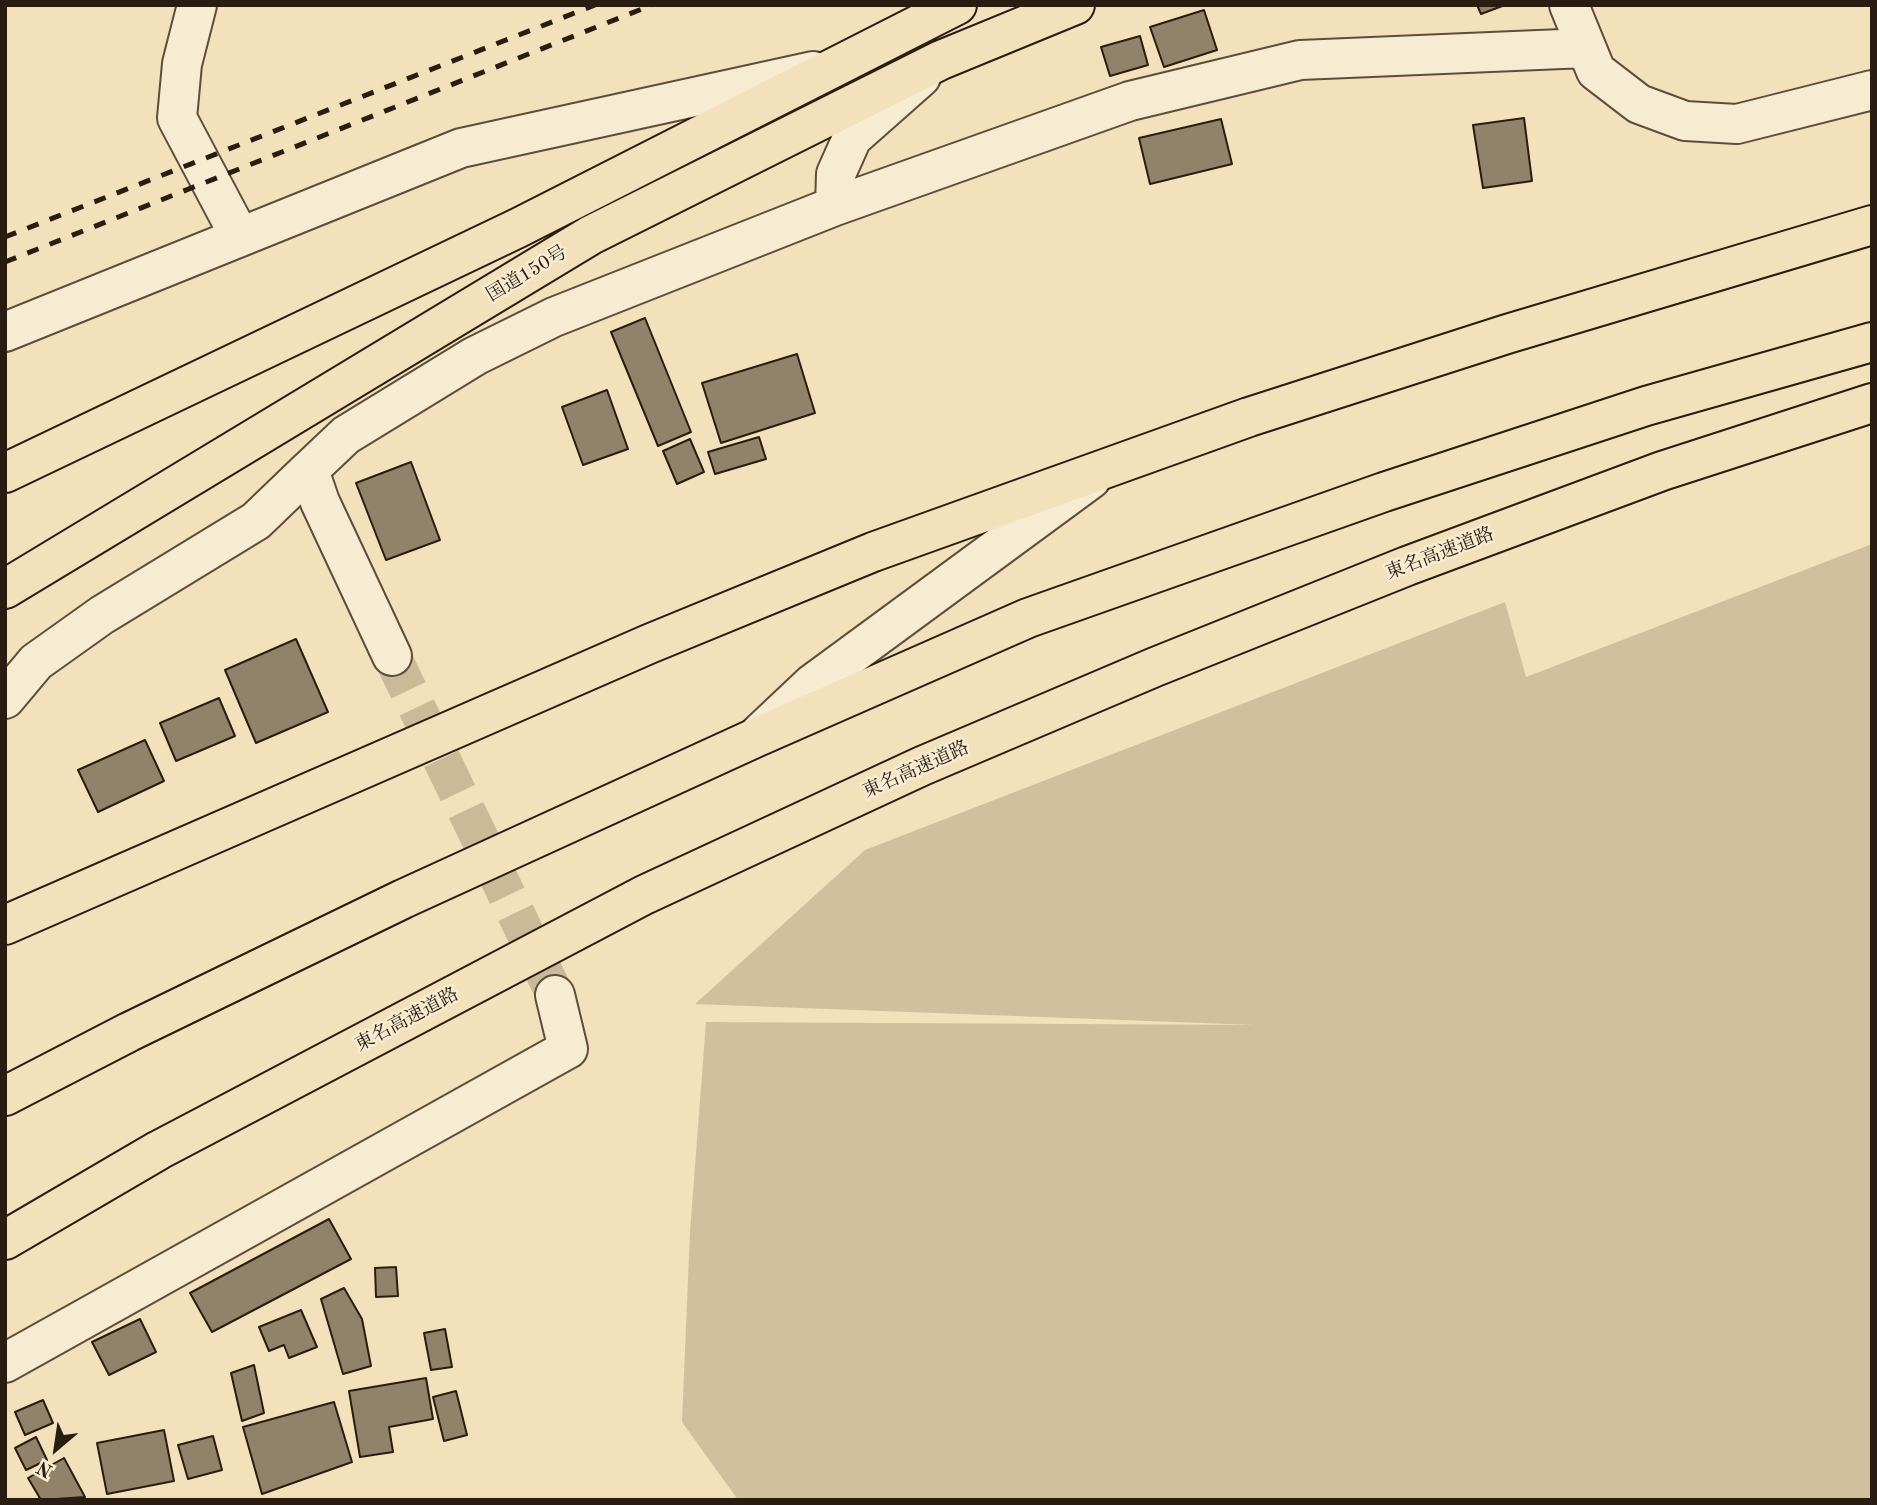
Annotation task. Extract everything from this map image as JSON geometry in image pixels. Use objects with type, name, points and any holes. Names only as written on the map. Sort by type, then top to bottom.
[{"type":"highway","points":[[5,473],[517,228],[957,5]]},
{"type":"highway","name":"国道150号","points":[[5,589],[591,235],[941,60],[1075,5]]},
{"type":"highway","points":[[5,925],[649,645],[873,552],[1249,417],[1507,334],[1872,225]]},
{"type":"highway","points":[[5,1096],[129,1032],[378,911],[755,738],[1041,613],[1384,492],[1646,406],[1872,342]]},
{"type":"highway","name":"東名高速道路","points":[[5,1240],[159,1150],[632,902],[922,766],[1155,667],[1407,566],[1662,471],[1872,403]]},
{"type":"street","points":[[197,5],[182,64],[177,118],[240,237]]},
{"type":"street","points":[[1570,5],[1595,71],[1639,104],[1685,121],[1737,124],[1872,90]]},
{"type":"street","points":[[5,699],[36,662],[102,615],[257,521],[346,435],[475,356],[554,317],[835,206],[1130,102],[1300,60],[1586,48]]},
{"type":"street","points":[[835,206],[836,174],[852,138],[941,60]]},
{"type":"street","points":[[5,332],[461,148],[834,66]]},
{"type":"street","points":[[309,470],[320,502],[393,656]]},
{"type":"street","points":[[755,738],[812,684],[1104,470]]},
{"type":"street","points":[[5,1363],[568,1049],[555,995]]},
{"type":"shaded area","points":[[1872,544],[1872,1500],[738,1500],[682,1422],[690,1232],[706,1022],[1255,1025],[695,1004],[865,850],[1505,602],[1526,677]]},
{"type":"building","points":[[1477,5],[1505,5],[1481,14]]},
{"type":"building","points":[[1204,10],[1217,50],[1164,67],[1150,27]]},
{"type":"building","points":[[1140,36],[1148,65],[1110,76],[1101,47]]},
{"type":"building","points":[[1524,118],[1532,181],[1483,188],[1473,125]]},
{"type":"building","points":[[1221,119],[1232,164],[1150,184],[1139,138]]},
{"type":"building","points":[[645,318],[691,432],[658,446],[611,332]]},
{"type":"building","points":[[797,354],[815,413],[721,443],[702,383]]},
{"type":"building","points":[[607,390],[628,449],[583,465],[562,407]]},
{"type":"building","points":[[759,437],[766,459],[715,474],[708,452]]},
{"type":"building","points":[[690,439],[704,472],[677,484],[663,451]]},
{"type":"building","points":[[411,462],[440,540],[386,560],[356,483]]},
{"type":"building","points":[[296,639],[328,712],[256,743],[225,670]]},
{"type":"building","points":[[219,698],[235,736],[176,761],[160,723]]},
{"type":"building","points":[[145,740],[164,781],[98,812],[78,770]]},
{"type":"building","points":[[329,1219],[351,1259],[212,1332],[190,1293]]},
{"type":"building","points":[[396,1267],[398,1296],[376,1297],[375,1268]]},
{"type":"building","points":[[344,1288],[362,1319],[371,1366],[343,1374],[321,1299]]},
{"type":"building","points":[[301,1310],[317,1347],[289,1358],[284,1345],[269,1351],[259,1327]]},
{"type":"building","points":[[140,1319],[156,1352],[109,1375],[92,1342]]},
{"type":"building","points":[[445,1329],[452,1367],[431,1370],[424,1333]]},
{"type":"building","points":[[254,1365],[264,1413],[242,1421],[231,1373]]},
{"type":"building","points":[[426,1378],[433,1419],[389,1427],[393,1452],[360,1457],[349,1391]]},
{"type":"building","points":[[456,1391],[467,1435],[444,1441],[433,1397]]},
{"type":"building","points":[[43,1400],[53,1423],[25,1435],[15,1412]]},
{"type":"building","points":[[334,1402],[352,1462],[262,1494],[243,1427]]},
{"type":"building","points":[[164,1430],[174,1481],[107,1494],[97,1443]]},
{"type":"building","points":[[213,1436],[222,1470],[188,1479],[178,1445]]},
{"type":"building","points":[[36,1437],[47,1460],[26,1470],[15,1448]]},
{"type":"building","points":[[64,1458],[85,1497],[41,1500],[28,1478]]},
{"type":"tunnel","points":[[392,656],[555,995]]},
{"type":"railway","points":[[5,237],[595,5]]},
{"type":"railway","points":[[5,262],[652,5]]}]
